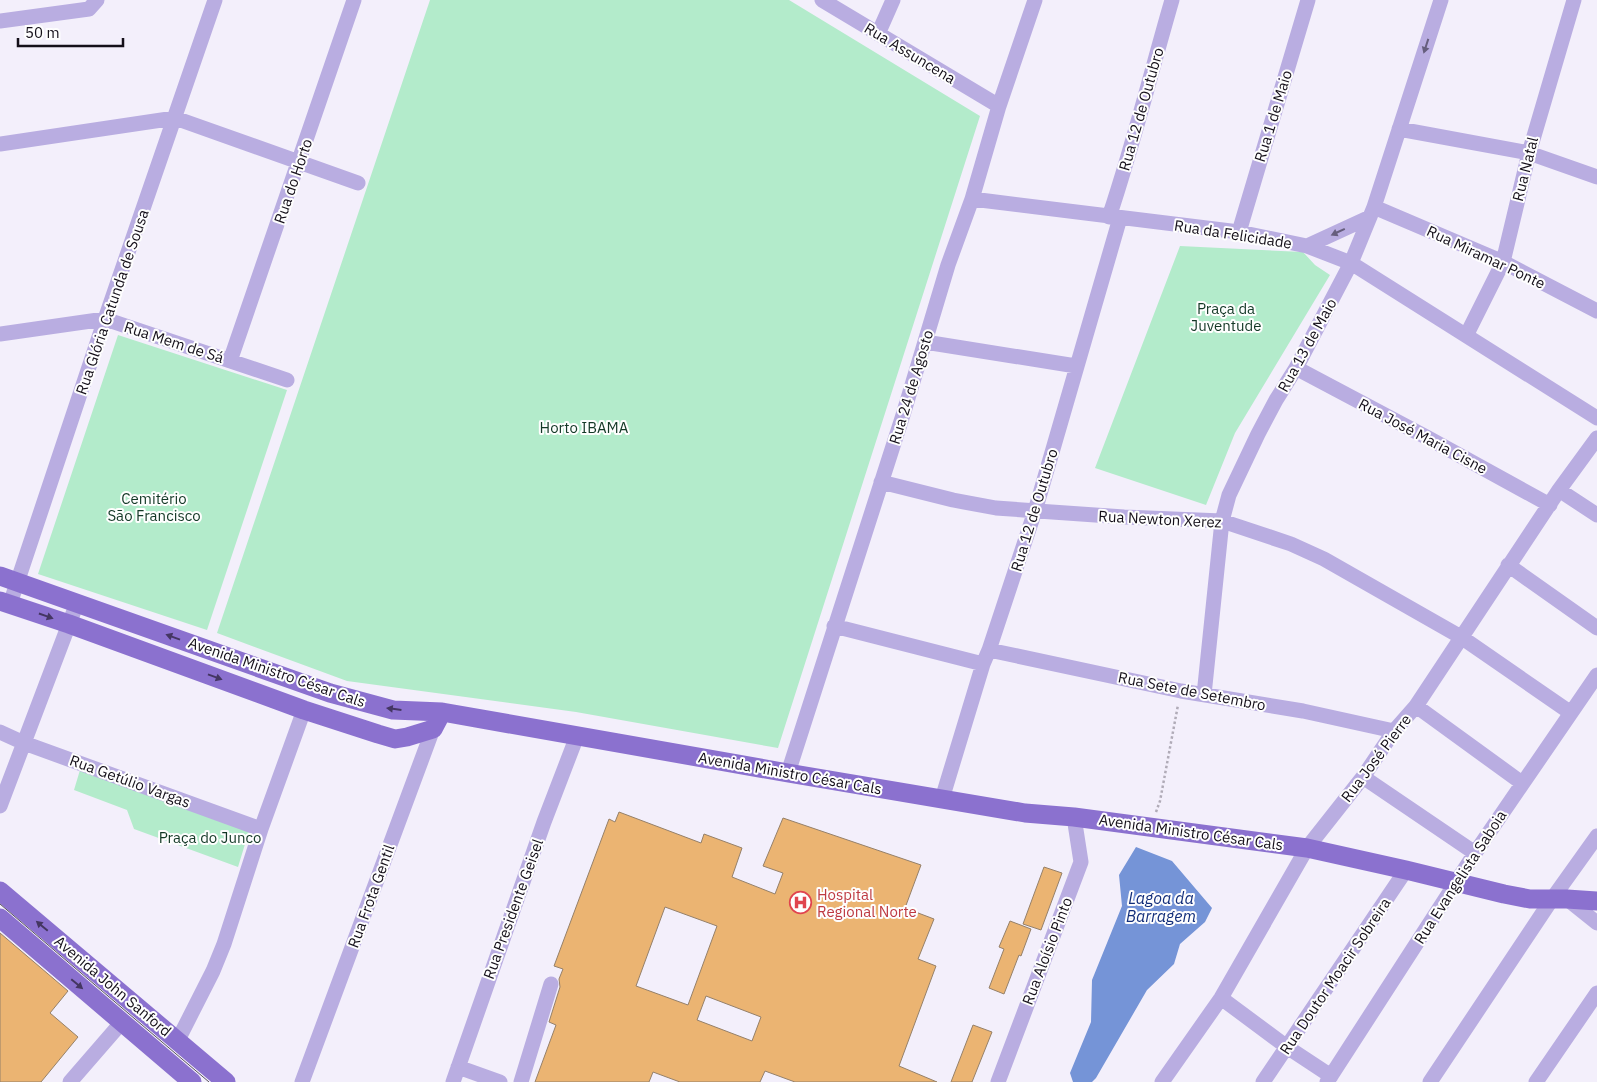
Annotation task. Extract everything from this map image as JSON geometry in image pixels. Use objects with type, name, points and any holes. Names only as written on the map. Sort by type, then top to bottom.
[{"type":"main road","name":"Avenida Ministro César Cals","points":[[9,579],[330,693],[392,710],[442,712],[788,774],[1025,813],[1074,817],[1307,848],[1530,899],[1597,901]]},
{"type":"main road","name":"Avenida Ministro César Cals","points":[[5,602],[304,710],[378,734],[395,738],[407,737],[433,728]]},
{"type":"main road","name":"Rua Frota Gentil","points":[[433,728],[442,712]]},
{"type":"main road","name":"Avenida John Sanford","points":[[0,891],[226,1082]]},
{"type":"main road","name":"Avenida John Sanford","points":[[0,918],[192,1082]]},
{"type":"street","points":[[0,21],[89,9],[97,0]]},
{"type":"street","name":"Rua Glória Catunda de Sousa","points":[[5,602],[9,579],[105,319],[215,0]]},
{"type":"street","name":"Rua do Horto","points":[[230,361],[354,0]]},
{"type":"street","name":"Rua Assuncena","points":[[822,0],[999,106]]},
{"type":"street","points":[[878,34],[893,0]]},
{"type":"street","name":"Rua 24 de Agosto","points":[[788,774],[948,265],[972,199],[999,106],[1035,0]]},
{"type":"street","name":"Rua 12 de Outubro","points":[[942,799],[986,657],[1035,511],[1076,366],[1114,218],[1122,177],[1172,0]]},
{"type":"street","name":"Rua 1 de Maio","points":[[1239,232],[1308,0]]},
{"type":"street","name":"Rua 13 de Maio","points":[[1204,695],[1222,521],[1229,495],[1276,400],[1296,368],[1351,263],[1372,212],[1441,0]]},
{"type":"street","name":"Rua Natal","points":[[1467,334],[1503,262],[1528,153],[1574,0]]},
{"type":"street","points":[[0,144],[175,118],[358,183]]},
{"type":"street","points":[[1399,129],[1528,153],[1597,177]]},
{"type":"street","name":"Rua da Felicidade","points":[[972,199],[1239,232],[1307,246],[1351,263],[1467,334],[1597,418]]},
{"type":"street","points":[[1307,246],[1372,212]]},
{"type":"street","name":"Rua Miramar Ponte","points":[[1372,212],[1503,262],[1597,311]]},
{"type":"street","name":"Rua Mem de Sá","points":[[0,334],[105,319],[287,380]]},
{"type":"street","points":[[925,342],[1076,366]]},
{"type":"street","name":"Rua José Maria Cisne","points":[[1296,368],[1550,505]]},
{"type":"street","name":"Rua José Pierre","points":[[1162,1082],[1221,998],[1307,848],[1363,777],[1394,731],[1416,706],[1508,565],[1597,438]]},
{"type":"street","name":"Rua Newton Xerez","points":[[881,482],[953,500],[996,508],[1124,517],[1222,521],[1310,552],[1461,638],[1571,713]]},
{"type":"street","points":[[1559,490],[1597,515]]},
{"type":"street","points":[[1508,565],[1597,628]]},
{"type":"street","points":[[0,806],[77,603]]},
{"type":"street","name":"Rua Sete de Setembro","points":[[834,626],[986,657],[1303,711],[1394,731]]},
{"type":"street","name":"Rua Evangelista Saboia","points":[[1329,1079],[1475,853],[1597,674]]},
{"type":"street","points":[[1416,706],[1522,783]]},
{"type":"street","points":[[178,1040],[213,971],[224,944],[261,829],[304,710]]},
{"type":"street","name":"Rua Frota Gentil","points":[[302,1082],[433,728]]},
{"type":"street","name":"Rua Getúlio Vargas","points":[[0,732],[24,743],[261,829]]},
{"type":"street","name":"Rua Presidente Geisel","points":[[453,1082],[544,822],[577,736]]},
{"type":"street","points":[[1363,777],[1475,853]]},
{"type":"street","name":"Rua Aloísio Pinto","points":[[998,1082],[1081,862],[1074,817]]},
{"type":"street","points":[[1430,1082],[1560,899],[1597,836]]},
{"type":"street","name":"Rua Doutor Moacir Sobreira","points":[[1264,1082],[1406,870]]},
{"type":"street","points":[[1560,899],[1597,923]]},
{"type":"street","points":[[521,1082],[550,984]]},
{"type":"street","points":[[1536,1082],[1597,993]]},
{"type":"street","points":[[1221,998],[1329,1079]]},
{"type":"street","points":[[70,1082],[122,1022]]},
{"type":"street","points":[[458,1067],[500,1082]]},
{"type":"path","points":[[1160,801],[1180,691]]},
{"type":"green space","name":"Horto IBAMA","points":[[430,0],[789,0],[980,116],[778,748],[576,712],[347,681],[217,633]]},
{"type":"green space","name":"Praça da Juventude","points":[[1180,246],[1303,252],[1315,265],[1330,275],[1235,433],[1206,505],[1095,468]]},
{"type":"green space","name":"Cemitério São Francisco","points":[[118,335],[287,390],[207,630],[38,574]]},
{"type":"green space","name":"Praça do Junco","points":[[80,770],[249,831],[238,867],[134,829],[127,810],[74,790]]},
{"type":"water","name":"Lagoa da Barragem","points":[[1136,847],[1172,861],[1212,908],[1205,922],[1180,944],[1174,964],[1147,990],[1096,1078],[1092,1082],[1073,1082],[1070,1073],[1091,1022],[1092,980],[1122,906],[1119,875]]},
{"type":"building","points":[[619,812],[701,843],[704,834],[742,848],[732,877],[775,894],[783,873],[763,866],[783,818],[921,865],[905,908],[934,919],[918,959],[936,966],[899,1066],[937,1082],[795,1082],[765,1071],[760,1082],[680,1082],[653,1072],[649,1082],[535,1082],[556,1025],[549,1022],[560,987],[559,979],[563,969],[554,966],[609,819],[615,822]],"holes":[[[665,907],[717,926],[688,1005],[636,986]],[[706,996],[761,1017],[752,1041],[697,1020]]]},
{"type":"building","points":[[1044,867],[1062,873],[1041,930],[1023,924]]},
{"type":"building","points":[[1010,921],[1031,929],[1004,994],[989,988],[1004,949],[999,947]]},
{"type":"building","points":[[0,933],[68,991],[50,1013],[78,1037],[41,1082],[0,1082]]},
{"type":"building","points":[[973,1025],[992,1032],[972,1082],[951,1082]]},
{"type":"tram line","points":[[0,904],[209,1082]]},
{"type":"place","name":"Hospital Regional Norte","points":[[801,903]]}]
